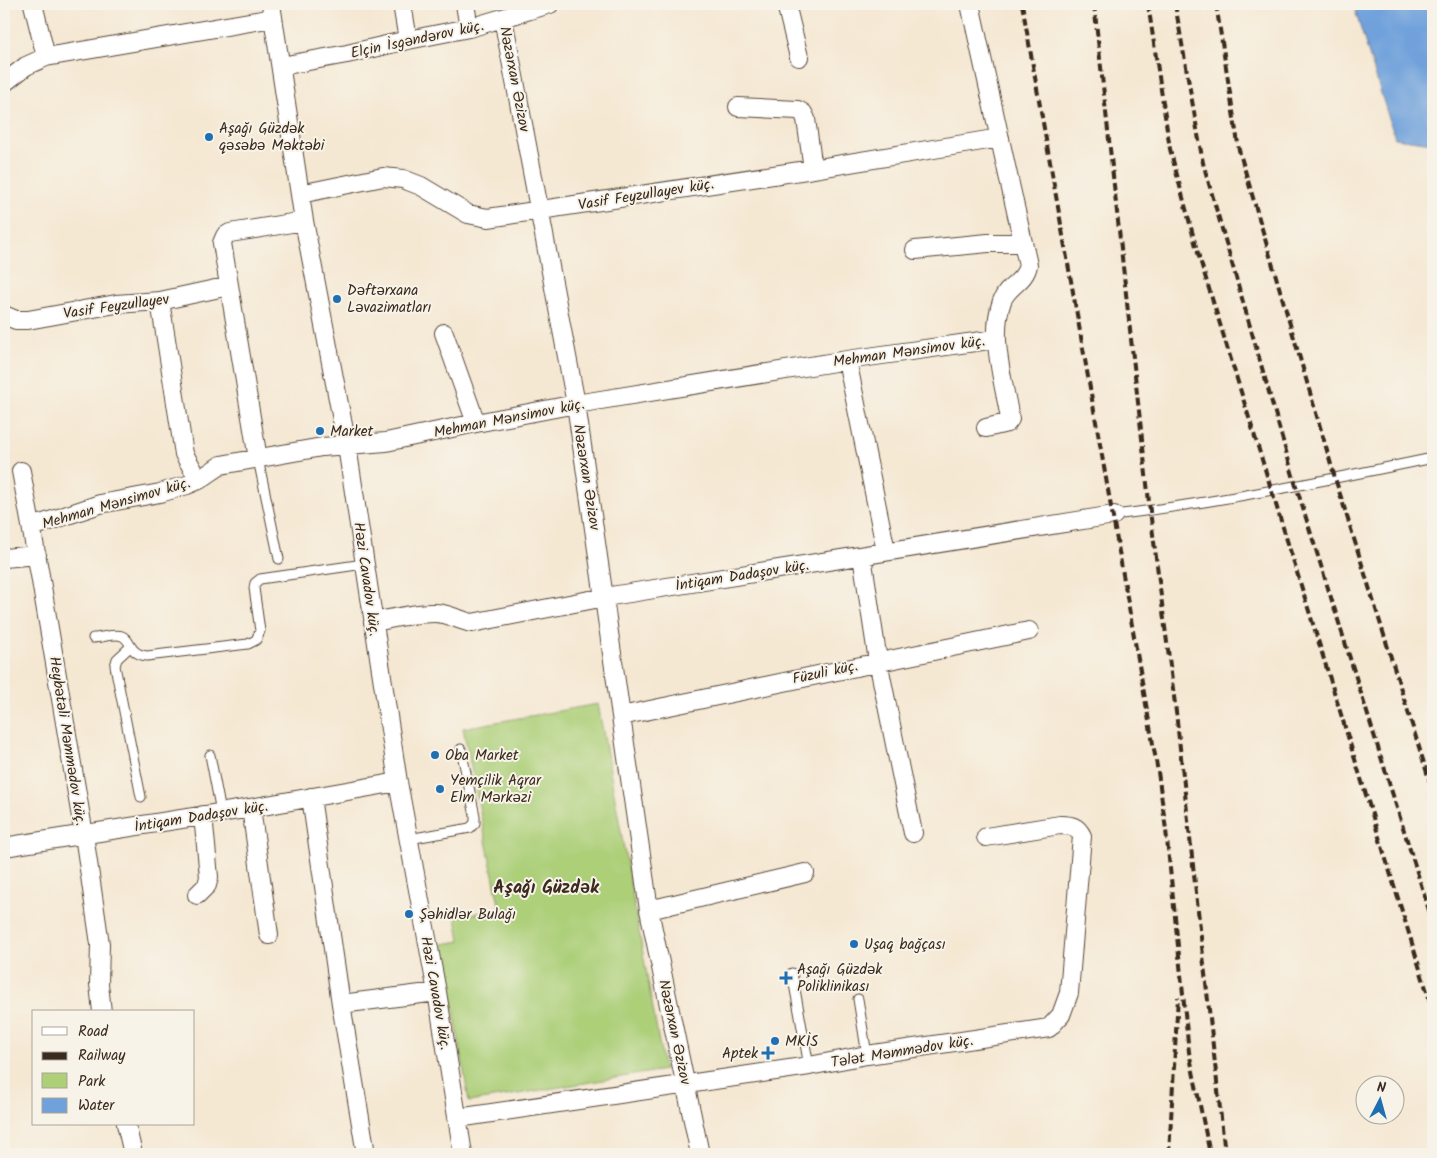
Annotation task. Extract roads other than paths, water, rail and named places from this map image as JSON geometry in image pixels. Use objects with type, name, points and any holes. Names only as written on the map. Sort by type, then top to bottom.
[{"type":"street","points":[[33,4],[46,56]]},
{"type":"street","points":[[402,4],[408,40]]},
{"type":"street","points":[[465,4],[469,28]]},
{"type":"street","name":"Elçin İsgəndərov küç.","points":[[281,66],[469,28],[550,4]]},
{"type":"street","points":[[786,4],[799,57]]},
{"type":"street","points":[[970,4],[1028,265],[1024,277],[1008,290],[1002,300],[996,339],[1010,419],[1008,423],[986,428]]},
{"type":"street","points":[[4,82],[26,66],[46,56],[272,11]]},
{"type":"street","name":"Həzi Cavadov küç.","points":[[272,11],[304,221],[347,446],[398,782],[437,992],[463,1154]]},
{"type":"street","name":"Nəzərxan Əzizov","points":[[503,18],[576,404],[649,910],[700,1154]]},
{"type":"street","points":[[738,107],[798,110],[803,112],[806,119],[813,169]]},
{"type":"street","name":"Vasif Feyzullayev küç.","points":[[300,194],[383,178],[403,179],[422,186],[468,214],[488,218],[813,169],[1000,138]]},
{"type":"street","points":[[258,459],[222,243],[225,236],[230,233],[304,221]]},
{"type":"street","points":[[915,250],[988,243],[1023,243]]},
{"type":"street","name":"Vasif Feyzullayev","points":[[4,315],[16,320],[28,320],[116,304],[160,301],[229,286]]},
{"type":"street","points":[[160,301],[184,454],[198,480]]},
{"type":"street","points":[[444,333],[476,423]]},
{"type":"street","name":"Mehman Mənsimov küç.","points":[[32,527],[100,504],[160,493],[187,485],[221,465],[322,448],[386,442],[576,404],[847,360],[996,339]]},
{"type":"street","points":[[847,360],[886,551]]},
{"type":"street","name":"Heybətəli Məmmədov küç.","points":[[21,471],[84,835],[100,944],[99,984],[102,1010]]},
{"type":"street","name":"İntiqam Dadaşov küç.","points":[[373,622],[430,613],[442,614],[460,621],[472,622],[605,597],[1114,516]]},
{"type":"street","points":[[4,558],[37,555]]},
{"type":"street","points":[[862,556],[878,661],[913,833]]},
{"type":"street","name":"Füzuli küç.","points":[[621,716],[1029,631]]},
{"type":"street","name":"İntiqam Dadaşov küç.","points":[[4,847],[251,808],[398,782]]},
{"type":"street","points":[[311,797],[341,1004],[366,1154]]},
{"type":"street","points":[[251,808],[269,935]]},
{"type":"street","points":[[197,895],[207,884],[209,877],[203,815]]},
{"type":"street","name":"Tələt Məmmədov küç.","points":[[458,1118],[1049,1028],[1061,1015],[1069,993],[1082,836],[1078,829],[1070,825],[1060,825],[986,837]]},
{"type":"street","points":[[649,910],[805,873]]},
{"type":"street","points":[[341,1004],[437,992]]},
{"type":"street","points":[[126,1126],[133,1154]]},
{"type":"lane","points":[[1114,516],[1296,486],[1433,458]]},
{"type":"lane","points":[[258,459],[279,559]]},
{"type":"lane","points":[[93,638],[120,636],[125,638],[130,647],[139,655],[147,656],[248,644],[256,640],[260,631],[254,588],[255,583],[260,579],[364,564]]},
{"type":"lane","points":[[130,647],[117,659],[115,666],[141,797]]},
{"type":"lane","points":[[409,839],[470,828],[475,823],[462,749]]},
{"type":"lane","points":[[210,755],[221,812]]},
{"type":"lane","points":[[792,973],[809,1066]]},
{"type":"lane","points":[[858,999],[867,1055]]},
{"type":"water","points":[[1353,4],[1433,4],[1432,143],[1395,138]]},
{"type":"railway","points":[[1022,4],[1158,772],[1166,830],[1189,1052],[1210,1154]]},
{"type":"railway","points":[[1094,4],[1150,511],[1176,712],[1225,1154]]},
{"type":"railway","points":[[1148,4],[1170,149],[1197,250],[1433,1011]]},
{"type":"railway","points":[[1175,4],[1203,163],[1296,486],[1433,923]]},
{"type":"railway","points":[[1216,4],[1239,150],[1335,478],[1433,792]]},
{"type":"railway","points":[[1169,1154],[1178,997]]},
{"type":"place","name":"Aşağı Güzdək qəsəbə Məktəbi","points":[[209,137]]},
{"type":"place","name":"Dəftərxana Ləvazimatları","points":[[337,299]]},
{"type":"place","name":"Market","points":[[320,431]]},
{"type":"place","name":"Oba Market","points":[[435,755]]},
{"type":"place","name":"Yemçilik Aqrar Elm Mərkəzi","points":[[440,789]]},
{"type":"place","name":"Şəhidlər Bulağı","points":[[409,914]]},
{"type":"place","name":"Uşaq bağçası","points":[[854,944]]},
{"type":"place","name":"Aşağı Güzdək Poliklinikası","points":[[786,978]]},
{"type":"place","name":"MKİS","points":[[775,1041]]},
{"type":"place","name":"Aptek","points":[[768,1053]]},
{"type":"district","name":"Aşağı Güzdək","points":[[546,887]]}]
